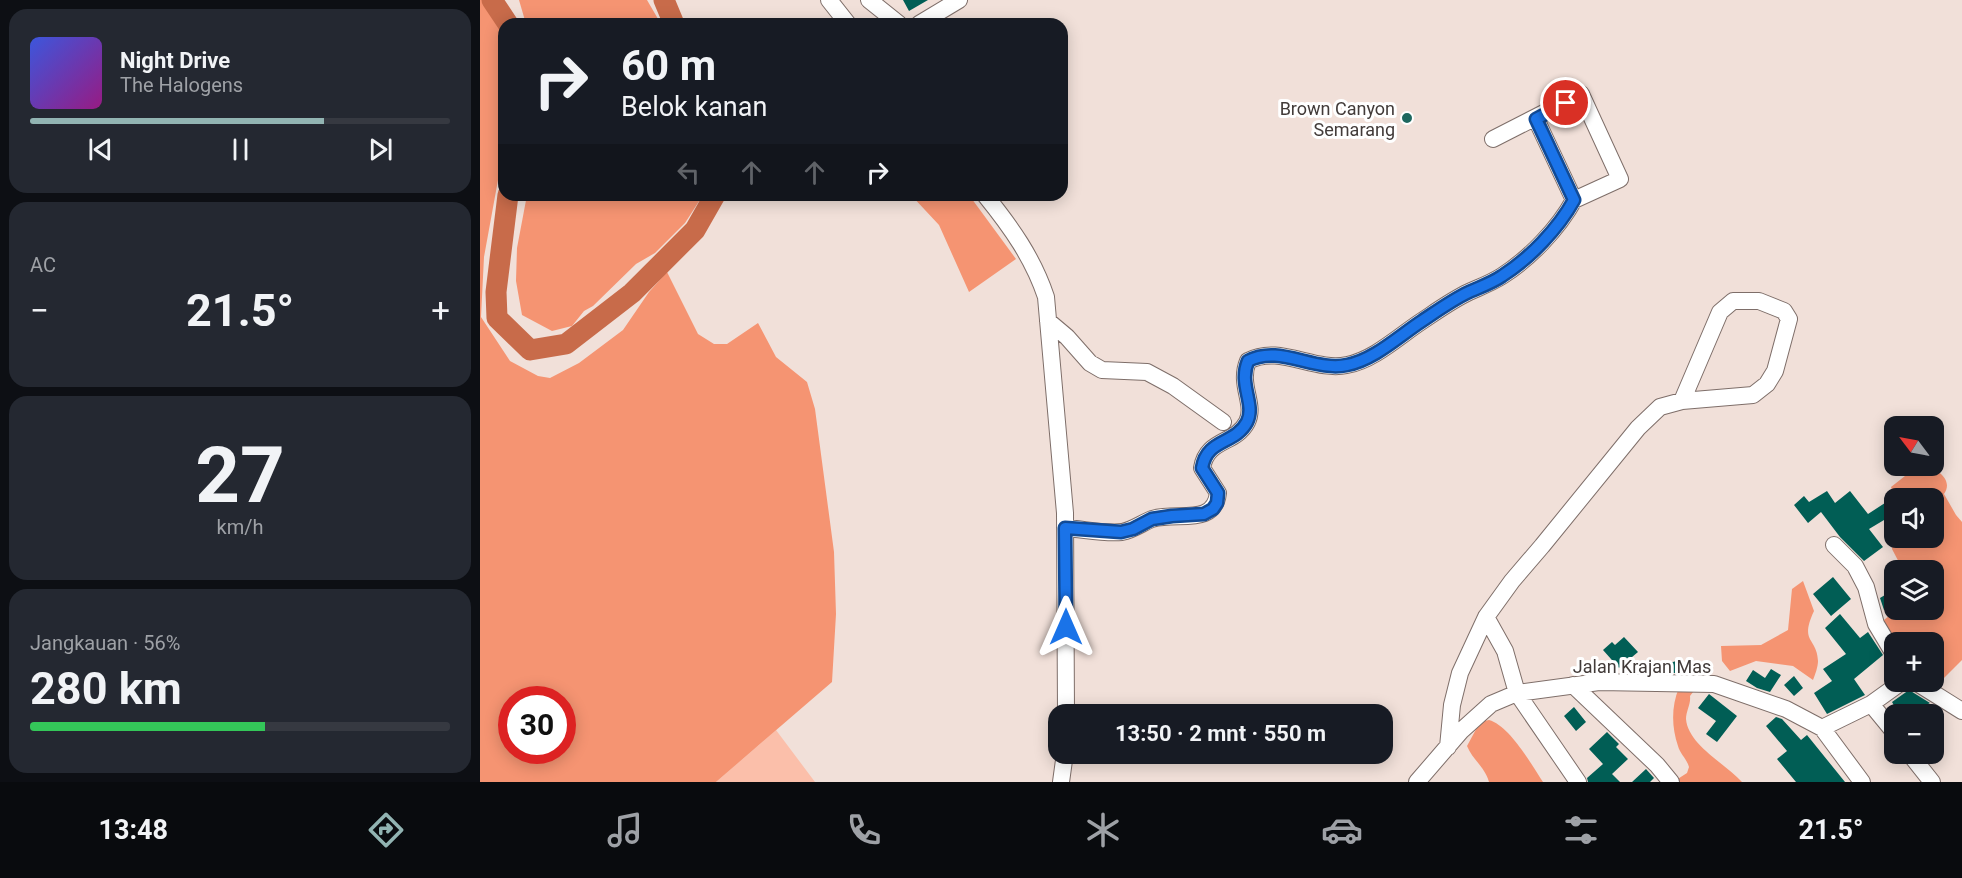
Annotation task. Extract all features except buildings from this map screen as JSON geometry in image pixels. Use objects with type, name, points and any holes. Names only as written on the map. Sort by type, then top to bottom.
[{"type":"street","points":[[829,0],[843,18]]},
{"type":"street","points":[[869,0],[890,18]]},
{"type":"street","points":[[929,18],[959,0]]},
{"type":"street","points":[[1065,528],[1121,532],[1133,529],[1152,519],[1204,514],[1213,509],[1217,503],[1218,493],[1202,468],[1203,459],[1208,451],[1231,438],[1247,422],[1250,412],[1243,378],[1248,361],[1259,355],[1271,354],[1336,366],[1348,365],[1364,359],[1448,304],[1503,276],[1539,244],[1567,213],[1574,200],[1620,179],[1581,94],[1493,139]]},
{"type":"street","points":[[1536,119],[1574,200]]},
{"type":"street","points":[[990,201],[1011,226],[1038,275],[1046,297],[1065,528],[1066,704]]},
{"type":"street","points":[[1448,747],[1452,705],[1460,673],[1486,617],[1512,581],[1638,428],[1659,407],[1682,401],[1754,394],[1767,384],[1776,371],[1787,329],[1789,319],[1784,311],[1747,299],[1733,301],[1720,312],[1682,401]]},
{"type":"street","points":[[1048,321],[1067,337],[1090,363],[1102,370],[1147,372],[1173,386],[1223,422]]},
{"type":"street","points":[[1834,545],[1854,566],[1866,587],[1876,624],[1884,637]]},
{"type":"street","points":[[1486,617],[1505,651],[1517,693],[1578,782]]},
{"type":"street","name":"Jalan Krajan Mas","points":[[1424,780],[1461,731],[1491,704],[1517,693],[1573,685],[1599,682],[1714,684],[1786,709],[1822,728]]},
{"type":"street","points":[[1573,685],[1657,765],[1671,782]]},
{"type":"street","points":[[1862,782],[1822,728],[1871,704],[1888,692]]},
{"type":"street","points":[[1932,692],[1962,711]]},
{"type":"street","points":[[1871,704],[1884,720]]},
{"type":"street","points":[[1061,782],[1063,764]]},
{"type":"street","points":[[1918,764],[1932,782]]},
{"type":"shaded area","points":[[480,0],[489,0],[498,23],[498,180],[484,257],[481,317],[510,361],[538,376],[550,378],[579,363],[623,330],[649,292],[667,272],[698,334],[714,344],[727,344],[758,323],[776,357],[807,382],[815,409],[834,552],[836,614],[832,682],[716,782],[480,782]]},
{"type":"shaded area","points":[[519,0],[647,0],[658,18],[524,18]]},
{"type":"shaded area","points":[[526,201],[699,201],[685,223],[655,253],[636,264],[593,306],[584,311],[572,326],[552,331],[522,315],[516,281],[517,248]]},
{"type":"shaded area","points":[[917,201],[973,201],[1016,259],[969,292],[939,225]]},
{"type":"shaded area","points":[[1905,476],[1943,476],[1947,483],[1944,494],[1944,488],[1891,487]]},
{"type":"shaded area","points":[[1944,494],[1962,522],[1962,660],[1944,678],[1944,632],[1887,632],[1880,623],[1884,620],[1944,620],[1944,560],[1898,560],[1892,549],[1944,548]]},
{"type":"shaded area","points":[[1803,581],[1814,611],[1808,629],[1818,661],[1813,680],[1793,666],[1756,661],[1730,671],[1722,661],[1721,646],[1761,645],[1788,630],[1792,589]]},
{"type":"shaded area","points":[[1697,663],[1706,670],[1706,675],[1690,696],[1686,719],[1688,728],[1700,746],[1742,782],[1673,782],[1687,773],[1689,767],[1679,749],[1675,735],[1673,713],[1675,702],[1682,681]]},
{"type":"shaded area","points":[[1489,720],[1505,730],[1512,738],[1543,782],[1489,782],[1485,772],[1467,746],[1480,722]]},
{"type":"shaded area","points":[[776,730],[815,782],[716,782]]},
{"type":"waterway","points":[[492,0],[504,18]]},
{"type":"waterway","points":[[664,0],[672,18]]},
{"type":"waterway","points":[[507,201],[496,292],[497,318],[530,350],[566,344],[632,293],[695,230],[712,201]]},
{"type":"place","name":"Brown Canyon Semarang","points":[[1407,118]]},
{"type":"route","points":[[1066,627],[1065,528],[1121,532],[1133,529],[1152,519],[1204,514],[1213,509],[1217,503],[1218,493],[1202,468],[1203,459],[1208,451],[1231,438],[1247,422],[1250,412],[1243,378],[1248,361],[1259,355],[1271,354],[1336,366],[1348,365],[1364,359],[1448,304],[1503,276],[1532,252],[1567,213],[1574,200],[1536,119],[1566,103]]}]
